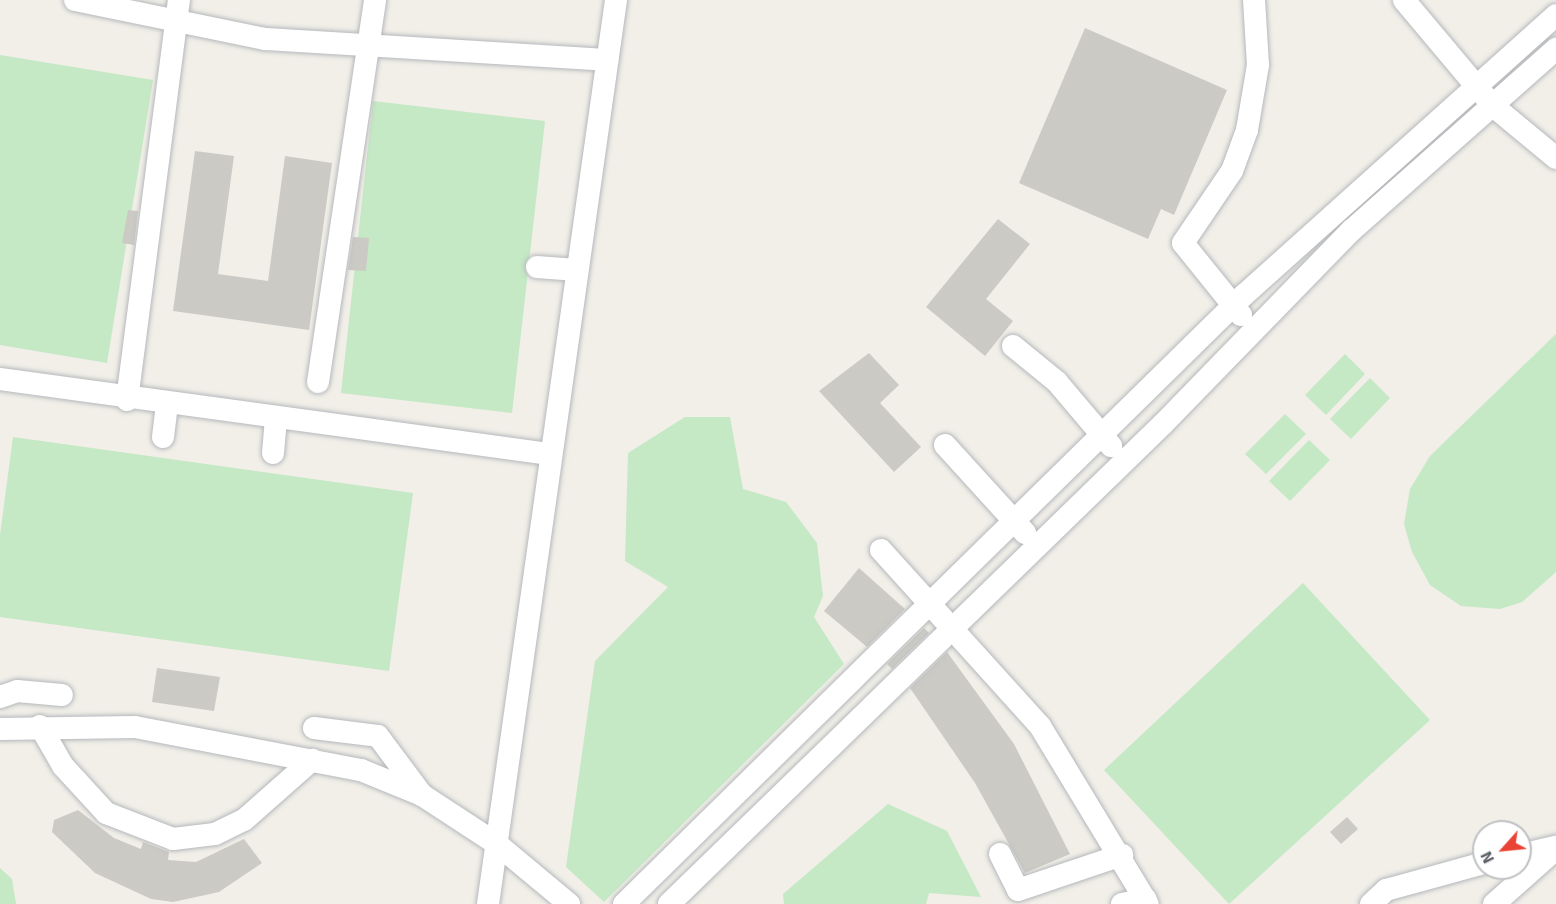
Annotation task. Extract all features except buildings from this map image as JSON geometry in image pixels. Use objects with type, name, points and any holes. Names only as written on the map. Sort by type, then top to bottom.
[{"type":"lane","points":[[75,0],[178,10],[265,39],[607,60]]},
{"type":"lane","points":[[318,382],[375,0]]},
{"type":"lane","points":[[488,904],[616,0]]},
{"type":"lane","points":[[1254,0],[1258,65],[1247,130],[1232,171],[1183,243],[1254,330]]},
{"type":"lane","points":[[1404,0],[1492,105],[1556,158]]},
{"type":"lane","points":[[127,400],[178,10]]},
{"type":"lane","points":[[624,904],[929,605],[1017,522],[1233,306],[1556,15]]},
{"type":"lane","points":[[669,904],[1123,462],[1352,230],[1556,49]]},
{"type":"lane","points":[[537,267],[577,270]]},
{"type":"lane","points":[[1013,346],[1058,382],[1123,462]]},
{"type":"lane","points":[[0,379],[127,400],[550,454]]},
{"type":"lane","points":[[163,437],[167,405]]},
{"type":"lane","points":[[273,453],[276,418]]},
{"type":"lane","points":[[945,445],[1017,522],[1036,546]]},
{"type":"lane","points":[[881,550],[1040,726],[1122,855],[1146,902],[1122,904]]},
{"type":"lane","points":[[0,697],[17,691],[63,695]]},
{"type":"lane","points":[[0,729],[40,726],[135,727],[361,770],[422,795],[497,844],[568,904]]},
{"type":"lane","points":[[40,726],[63,766],[106,813],[173,839],[215,834],[244,820],[312,760]]},
{"type":"lane","points":[[314,728],[378,736],[422,795]]},
{"type":"lane","points":[[1532,853],[1556,848]]},
{"type":"lane","points":[[1494,904],[1556,848]]},
{"type":"lane","points":[[1000,854],[1018,890],[1122,855]]},
{"type":"lane","points":[[1371,904],[1386,890],[1472,866]]},
{"type":"green space","points":[[0,55],[153,80],[107,363],[0,345]]},
{"type":"green space","points":[[373,101],[545,121],[512,413],[341,393]]},
{"type":"green space","points":[[1556,334],[1556,572],[1522,602],[1500,609],[1461,606],[1430,585],[1412,552],[1404,524],[1410,489],[1430,456]]},
{"type":"green space","points":[[1345,354],[1365,374],[1326,415],[1305,395]]},
{"type":"green space","points":[[1370,378],[1390,398],[1351,439],[1330,419]]},
{"type":"green space","points":[[1285,414],[1306,434],[1266,474],[1245,454]]},
{"type":"green space","points":[[685,417],[730,417],[743,489],[786,502],[817,543],[823,596],[814,617],[844,664],[604,902],[566,867],[595,661],[668,587],[625,561],[628,453]]},
{"type":"green space","points":[[13,437],[413,493],[389,671],[0,617],[0,535]]},
{"type":"green space","points":[[1309,440],[1330,460],[1290,501],[1269,481]]},
{"type":"green space","points":[[1303,583],[1430,720],[1229,904],[1104,770]]},
{"type":"green space","points":[[888,804],[947,831],[981,897],[929,893],[926,904],[784,904],[783,894]]},
{"type":"green space","points":[[0,868],[12,879],[16,904],[0,904]]}]
